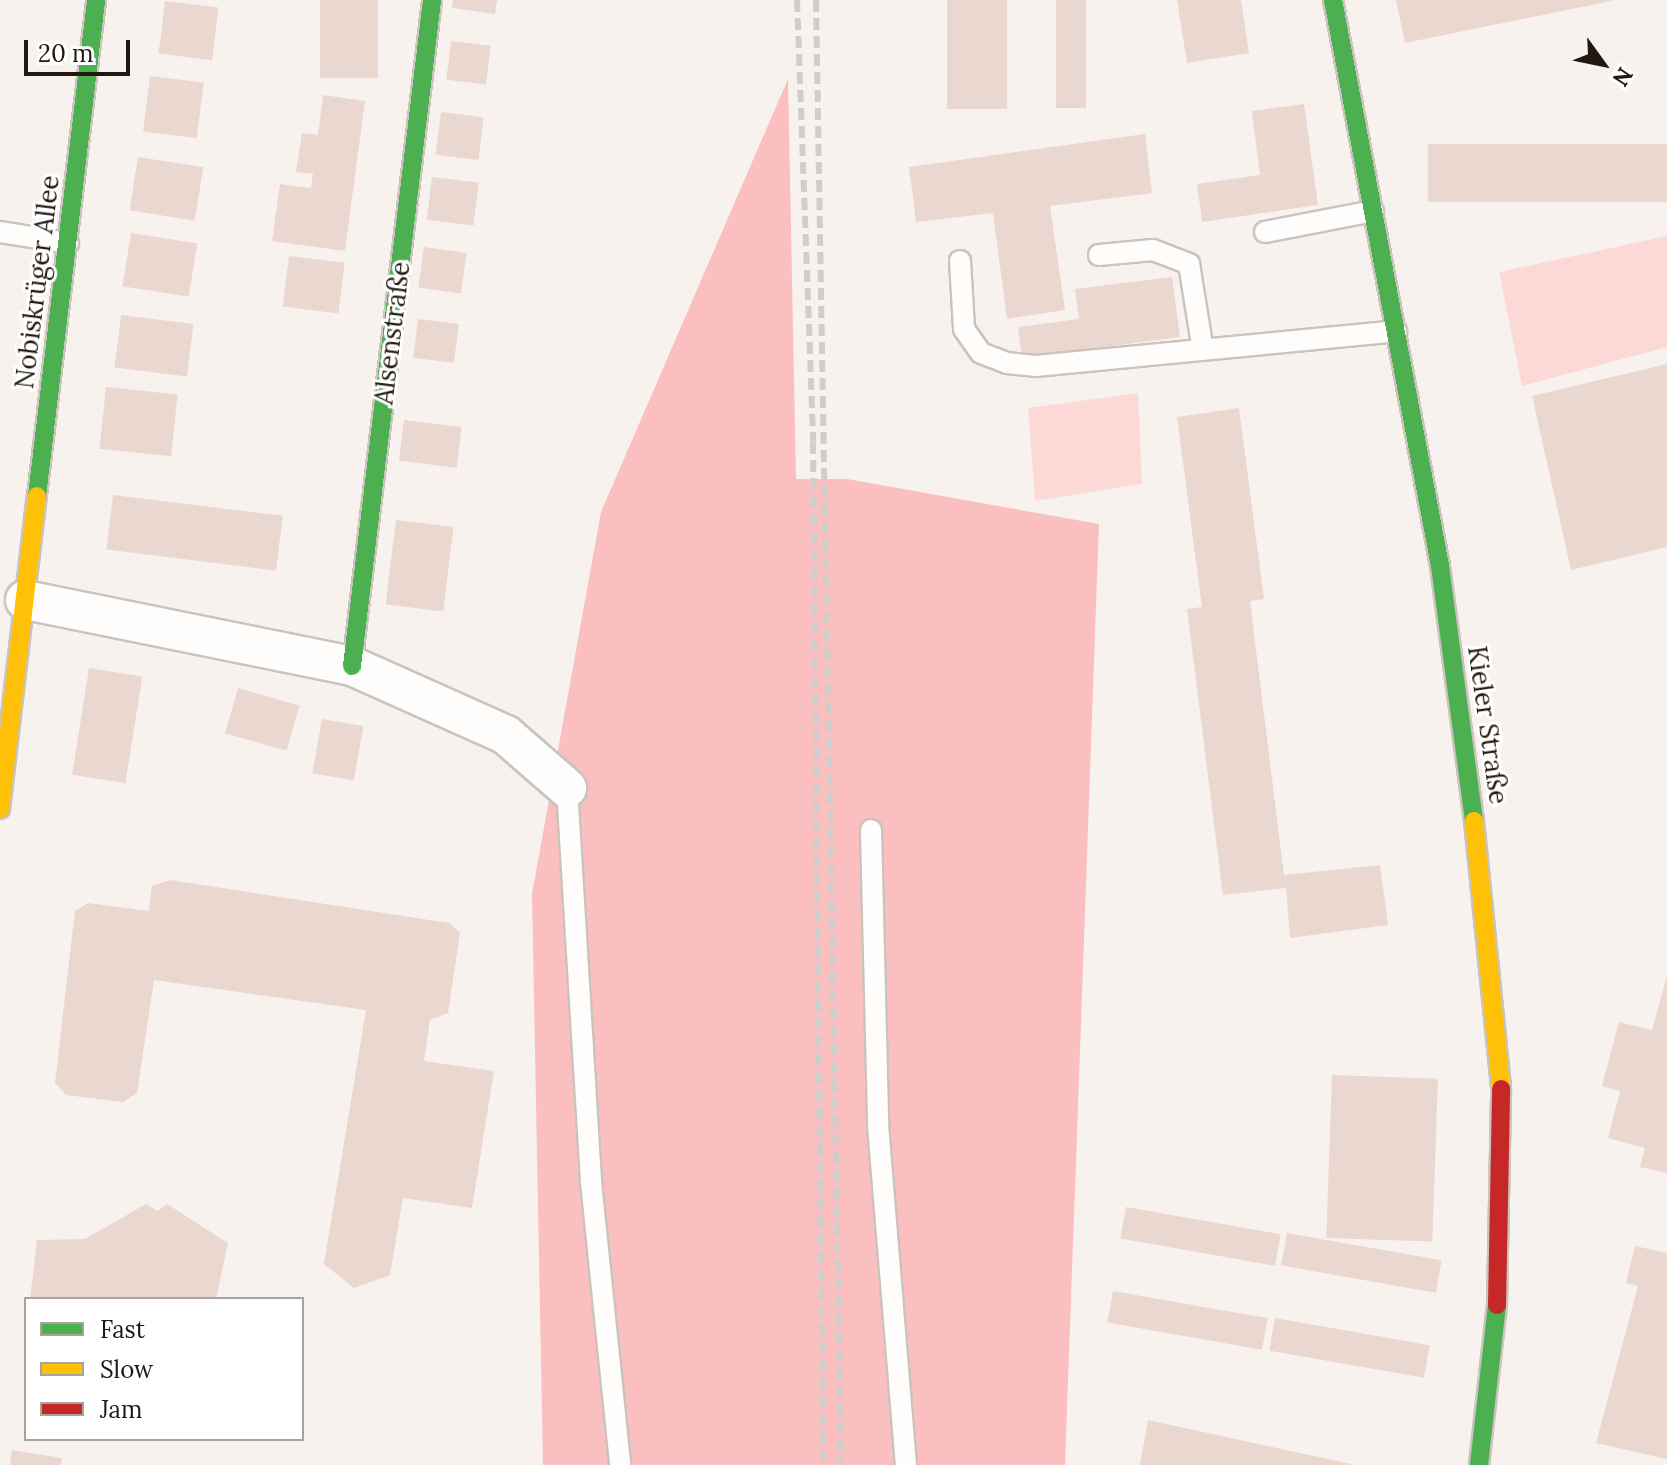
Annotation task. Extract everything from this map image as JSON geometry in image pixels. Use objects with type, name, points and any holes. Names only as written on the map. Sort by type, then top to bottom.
[{"type":"street","name":"Nobiskrüger Allee","points":[[0,809],[96,0]]},
{"type":"street","name":"Alsenstraße","points":[[352,666],[432,0]]},
{"type":"street","name":"Kieler Straße","points":[[1333,0],[1440,566],[1494,978],[1505,1147],[1494,1378],[1479,1465]]},
{"type":"street","points":[[25,600],[352,666],[506,735],[567,788]]},
{"type":"lane","points":[[1265,232],[1373,211]]},
{"type":"lane","points":[[0,232],[68,243]]},
{"type":"lane","points":[[1099,255],[1153,250],[1189,264],[1203,350]]},
{"type":"lane","points":[[960,261],[964,329],[981,353],[1007,363],[1203,350],[1396,331]]},
{"type":"lane","points":[[567,788],[591,1182],[620,1465]]},
{"type":"lane","points":[[871,830],[878,1125],[906,1465]]},
{"type":"shaded area","points":[[788,79],[796,479],[847,479],[1099,524],[1065,1465],[543,1465],[532,894],[601,512]]},
{"type":"shaded area","points":[[1667,236],[1667,347],[1522,386],[1499,272]]},
{"type":"shaded area","points":[[1138,393],[1142,484],[1035,501],[1028,408]]},
{"type":"building","points":[[320,0],[378,0],[378,78],[320,78]]},
{"type":"building","points":[[453,0],[497,0],[495,14],[452,8]]},
{"type":"building","points":[[947,0],[1007,0],[1007,109],[947,109]]},
{"type":"building","points":[[1056,0],[1086,0],[1086,108],[1056,108]]},
{"type":"building","points":[[1177,0],[1241,0],[1249,53],[1187,63]]},
{"type":"building","points":[[1396,0],[1611,0],[1611,1],[1405,43]]},
{"type":"building","points":[[165,1],[219,8],[212,60],[159,54]]},
{"type":"building","points":[[451,41],[491,46],[486,85],[446,80]]},
{"type":"building","points":[[150,76],[204,83],[197,138],[143,132]]},
{"type":"building","points":[[323,95],[365,101],[345,251],[272,241],[280,184],[311,188],[313,174],[296,172],[302,133],[318,135]]},
{"type":"building","points":[[1304,104],[1318,205],[1202,222],[1197,184],[1260,175],[1252,111]]},
{"type":"building","points":[[441,112],[484,117],[478,160],[436,155]]},
{"type":"building","points":[[1145,134],[1152,193],[1050,206],[1065,310],[1007,319],[993,213],[916,222],[909,167]]},
{"type":"building","points":[[1428,144],[1667,144],[1667,202],[1428,202]]},
{"type":"building","points":[[138,157],[203,167],[195,221],[130,210]]},
{"type":"building","points":[[432,177],[479,183],[473,225],[427,220]]},
{"type":"building","points":[[131,233],[197,243],[189,297],[123,286]]},
{"type":"building","points":[[424,247],[467,253],[461,294],[418,288]]},
{"type":"building","points":[[289,256],[345,263],[338,313],[283,307]]},
{"type":"building","points":[[1172,277],[1180,337],[1022,358],[1018,327],[1079,319],[1075,289]]},
{"type":"building","points":[[121,315],[193,324],[187,377],[115,368]]},
{"type":"building","points":[[418,319],[459,324],[454,363],[413,358]]},
{"type":"building","points":[[1667,364],[1667,547],[1571,570],[1532,396]]},
{"type":"building","points":[[106,387],[178,395],[171,456],[100,449]]},
{"type":"building","points":[[1239,408],[1264,599],[1250,601],[1284,875],[1380,865],[1388,925],[1290,938],[1286,888],[1223,895],[1187,609],[1202,607],[1177,417]]},
{"type":"building","points":[[404,420],[462,427],[457,468],[399,461]]},
{"type":"building","points":[[113,495],[283,516],[276,570],[106,550]]},
{"type":"building","points":[[396,520],[454,527],[443,611],[386,604]]},
{"type":"building","points":[[89,668],[142,676],[125,783],[72,775]]},
{"type":"building","points":[[238,688],[300,706],[287,751],[225,733]]},
{"type":"building","points":[[322,719],[363,726],[354,780],[312,773]]},
{"type":"building","points":[[170,880],[449,923],[460,933],[448,1013],[430,1020],[424,1061],[494,1071],[472,1208],[403,1198],[390,1275],[354,1288],[324,1264],[366,1010],[154,980],[137,1093],[123,1102],[66,1095],[55,1083],[75,911],[88,903],[149,911],[152,886]]},
{"type":"building","points":[[1667,976],[1667,1173],[1640,1167],[1645,1148],[1608,1138],[1620,1091],[1602,1086],[1619,1022],[1652,1030]]},
{"type":"building","points":[[1332,1075],[1438,1079],[1432,1242],[1326,1238]]},
{"type":"building","points":[[146,1204],[158,1211],[167,1204],[228,1243],[216,1297],[30,1297],[37,1240],[85,1239]]},
{"type":"building","points":[[1126,1207],[1281,1234],[1275,1266],[1120,1239]]},
{"type":"building","points":[[1287,1233],[1442,1260],[1436,1293],[1281,1265]]},
{"type":"building","points":[[1635,1246],[1667,1253],[1667,1459],[1596,1443],[1638,1286],[1626,1283]]},
{"type":"building","points":[[1113,1291],[1268,1318],[1262,1350],[1107,1323]]},
{"type":"building","points":[[1275,1318],[1430,1345],[1424,1378],[1269,1350]]},
{"type":"building","points":[[1148,1420],[1351,1464],[1351,1465],[1140,1465]]},
{"type":"building","points":[[12,1450],[62,1458],[61,1465],[10,1465]]},
{"type":"railway","points":[[797,0],[813,442],[823,1465]]},
{"type":"railway","points":[[816,0],[841,1465]]},
{"type":"traffic: fast","points":[[37,496],[96,0]]},
{"type":"traffic: fast","points":[[352,666],[432,0]]},
{"type":"traffic: fast","points":[[1333,0],[1440,566],[1474,821]]},
{"type":"traffic: fast","points":[[1479,1465],[1497,1305]]},
{"type":"traffic: slow","points":[[0,809],[37,496]]},
{"type":"traffic: slow","points":[[1474,821],[1501,1089]]},
{"type":"traffic: jam","points":[[1497,1305],[1501,1089]]}]
